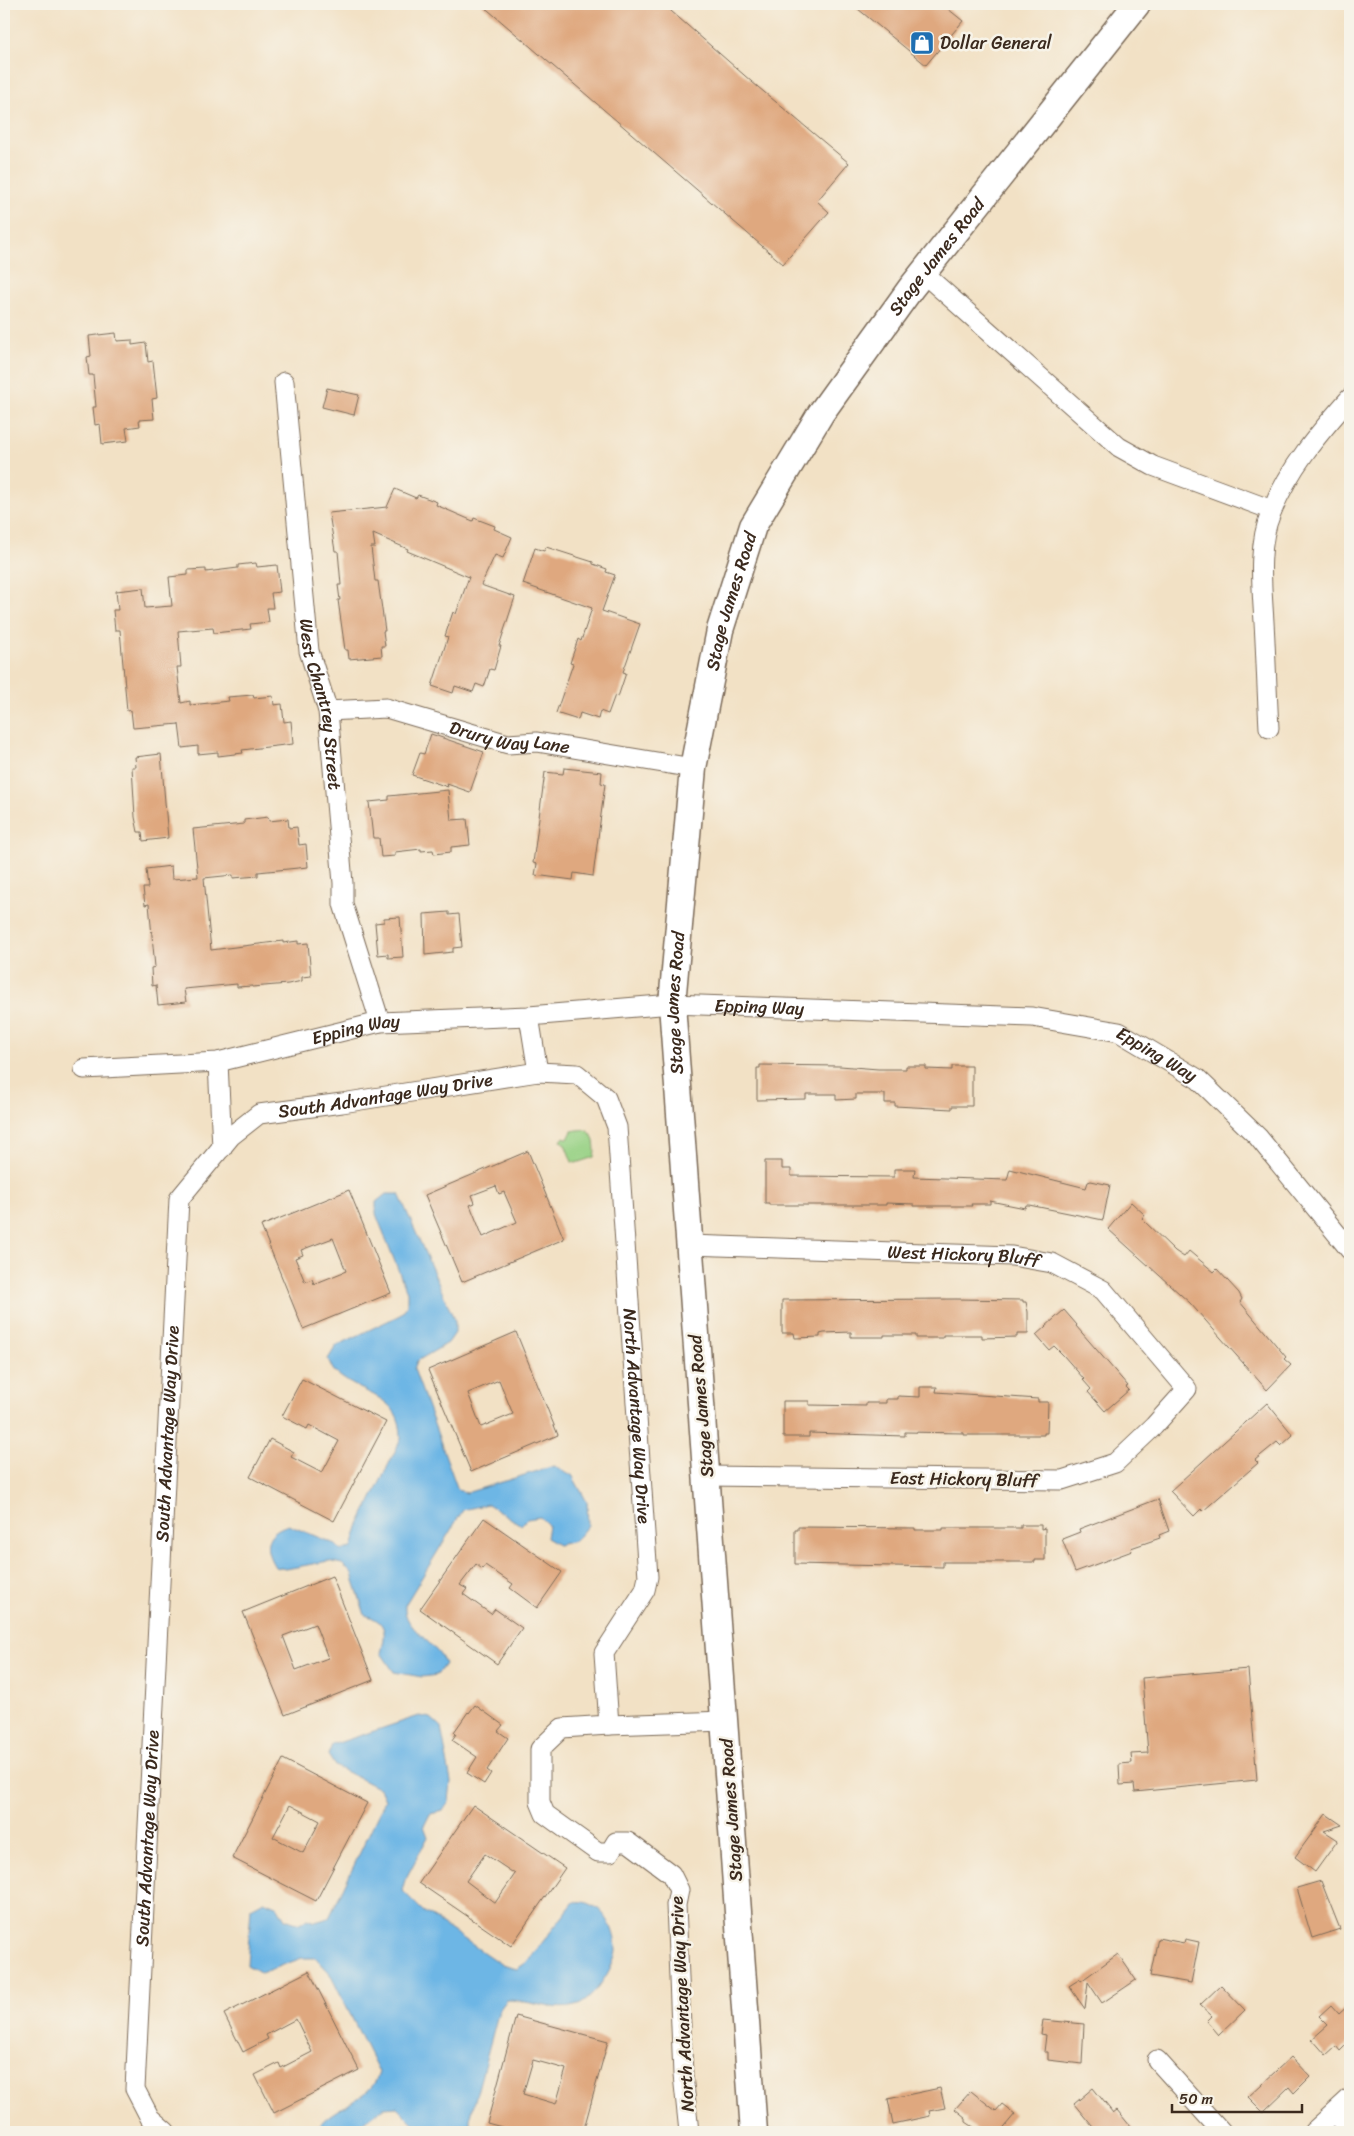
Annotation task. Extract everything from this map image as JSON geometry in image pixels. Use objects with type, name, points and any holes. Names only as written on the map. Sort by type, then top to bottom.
[{"type":"main road","name":"Stage James Road","points":[[754,2132],[707,1476],[688,1245],[672,1004],[693,768],[720,630],[753,526],[821,414],[923,273],[1137,4]]},
{"type":"street","points":[[923,273],[1119,448],[1154,466],[1272,510]]},
{"type":"street","name":"West Chantrey Street","points":[[284,382],[309,651],[328,710],[343,882],[343,904],[380,1022]]},
{"type":"street","points":[[1269,728],[1262,570],[1265,541],[1272,510],[1298,460],[1315,437],[1350,398]]},
{"type":"street","name":"Drury Way Lane","points":[[328,710],[386,708],[508,744],[537,742],[693,768]]},
{"type":"street","name":"Epping Way","points":[[84,1069],[218,1062],[380,1022],[529,1016],[672,1004],[1032,1017],[1119,1032],[1198,1079],[1258,1137],[1350,1250]]},
{"type":"street","points":[[529,1016],[538,1072]]},
{"type":"street","points":[[218,1062],[222,1148]]},
{"type":"street","name":"South Advantage Way Drive","points":[[166,2132],[150,2118],[135,2089],[179,1199],[231,1136],[258,1114],[342,1103],[538,1072],[577,1074],[606,1098]]},
{"type":"street","name":"North Advantage Way Drive","points":[[606,1098],[616,1127],[648,1577],[645,1590],[604,1653],[609,1725]]},
{"type":"street","name":"West Hickory Bluff","points":[[688,1245],[1012,1256],[1052,1263],[1103,1290],[1187,1389]]},
{"type":"street","name":"East Hickory Bluff","points":[[707,1476],[1062,1480],[1115,1462],[1154,1426],[1187,1389]]},
{"type":"street","name":"North Advantage Way Drive","points":[[689,2132],[683,2075],[676,1915],[679,1890],[671,1874],[628,1842],[616,1842],[610,1852],[598,1852],[545,1814],[540,1802],[540,1750],[562,1728],[725,1721]]},
{"type":"street","points":[[1157,2060],[1222,2132]]},
{"type":"street","points":[[1313,2132],[1350,2098]]},
{"type":"street","points":[[1334,2113],[1350,2131]]},
{"type":"green space","points":[[585,1130],[591,1134],[595,1150],[594,1157],[576,1163],[572,1162],[565,1144],[561,1141],[564,1137],[568,1139],[572,1131]]},
{"type":"water","points":[[386,1194],[399,1194],[455,1321],[455,1333],[448,1343],[417,1361],[414,1369],[458,1490],[466,1493],[554,1466],[572,1475],[587,1502],[588,1525],[575,1541],[558,1545],[546,1538],[548,1525],[540,1517],[527,1519],[521,1525],[488,1504],[463,1510],[405,1605],[409,1621],[441,1656],[445,1664],[437,1675],[422,1677],[394,1672],[381,1653],[384,1629],[378,1621],[365,1615],[352,1574],[342,1564],[328,1561],[286,1569],[275,1567],[268,1547],[270,1537],[274,1532],[288,1525],[335,1544],[341,1550],[352,1548],[358,1527],[401,1439],[400,1424],[388,1404],[334,1371],[328,1359],[336,1346],[400,1315],[407,1306],[407,1292],[376,1214],[376,1202]]},
{"type":"water","points":[[419,1716],[431,1718],[441,1727],[451,1782],[449,1801],[443,1811],[430,1814],[424,1826],[428,1837],[405,1880],[402,1890],[423,1911],[502,1965],[517,1969],[527,1962],[574,1902],[583,1902],[599,1909],[610,1924],[615,1941],[615,1957],[608,1973],[596,1990],[584,2002],[578,2005],[561,2008],[507,2000],[499,2010],[470,2119],[470,2130],[472,2132],[422,2132],[397,2107],[383,2108],[351,2132],[315,2132],[321,2123],[330,2116],[368,2091],[375,2082],[379,2072],[329,1972],[316,1958],[302,1958],[261,1973],[247,1965],[251,1908],[264,1901],[278,1907],[285,1919],[300,1924],[307,1919],[315,1922],[329,1918],[385,1800],[380,1789],[335,1766],[328,1755],[332,1745]]},
{"type":"building","points":[[481,4],[663,4],[849,163],[817,201],[829,212],[783,264]]},
{"type":"building","name":"Dollar General","points":[[852,4],[942,4],[963,21],[926,65]]},
{"type":"building","points":[[116,333],[117,341],[132,340],[132,345],[146,343],[148,362],[153,361],[157,398],[152,399],[154,419],[139,420],[140,426],[126,428],[128,441],[102,444],[100,424],[95,425],[93,407],[96,407],[93,375],[89,375],[87,357],[91,356],[89,336]]},
{"type":"building","points":[[327,388],[359,395],[354,415],[322,407]]},
{"type":"building","points":[[395,489],[416,498],[418,495],[437,502],[436,505],[473,521],[474,518],[495,526],[494,529],[512,537],[503,558],[495,555],[481,585],[515,597],[499,646],[501,646],[494,670],[490,669],[484,687],[476,684],[473,692],[455,686],[453,693],[432,686],[448,637],[445,636],[453,612],[456,614],[469,577],[407,551],[408,549],[373,534],[375,547],[371,547],[375,581],[378,581],[385,631],[383,631],[385,646],[381,646],[382,656],[349,659],[348,650],[345,650],[338,600],[340,600],[338,585],[341,585],[338,551],[335,551],[329,513],[387,507]]},
{"type":"building","points":[[546,547],[593,562],[593,564],[607,569],[606,572],[615,575],[602,611],[640,624],[623,672],[626,673],[618,697],[615,695],[608,714],[600,711],[598,719],[580,713],[578,720],[556,713],[573,664],[570,663],[578,639],[581,641],[592,608],[523,584],[535,548],[544,551]]},
{"type":"building","points":[[256,563],[257,567],[277,565],[280,592],[271,593],[273,608],[267,608],[269,622],[250,624],[251,629],[214,633],[213,628],[178,631],[181,667],[177,667],[181,703],[190,701],[190,705],[229,701],[228,697],[253,695],[254,698],[273,696],[274,705],[282,704],[284,722],[291,721],[293,744],[242,750],[243,753],[218,756],[218,752],[198,754],[198,746],[182,748],[179,724],[133,728],[131,710],[127,711],[120,630],[115,630],[113,610],[118,610],[116,591],[143,588],[145,608],[172,606],[169,577],[188,575],[188,570],[206,569],[206,572],[238,568],[238,565]]},
{"type":"building","points":[[431,734],[484,752],[470,792],[412,775],[420,753],[424,754]]},
{"type":"building","points":[[161,754],[168,838],[143,841],[142,832],[138,832],[135,817],[132,767],[136,767],[135,757]]},
{"type":"building","points":[[564,768],[602,772],[601,783],[605,784],[593,876],[574,873],[573,880],[535,875],[537,864],[533,863],[545,772],[563,774]]},
{"type":"building","points":[[448,790],[451,820],[467,819],[470,845],[451,847],[451,852],[434,854],[433,850],[421,851],[421,849],[395,852],[395,856],[381,857],[379,838],[373,838],[369,802],[389,800],[389,796]]},
{"type":"building","points":[[268,817],[269,821],[288,819],[289,828],[297,827],[299,845],[306,844],[308,867],[258,872],[258,876],[233,878],[233,875],[204,878],[211,950],[283,941],[283,943],[298,941],[298,944],[308,943],[311,976],[302,977],[302,981],[288,984],[237,987],[237,984],[184,989],[186,1002],[158,1005],[156,985],[152,986],[151,968],[155,967],[149,904],[145,905],[143,888],[148,888],[146,869],[171,866],[172,879],[198,877],[193,829],[244,824],[244,820]]},
{"type":"building","points":[[449,912],[449,915],[459,914],[462,947],[453,948],[453,952],[425,955],[424,914]]},
{"type":"building","points":[[400,917],[403,957],[388,958],[388,954],[378,955],[375,923],[384,922],[384,918]]},
{"type":"building","points":[[760,1065],[840,1066],[878,1069],[906,1069],[906,1066],[926,1066],[926,1069],[952,1070],[952,1066],[972,1066],[972,1106],[952,1106],[952,1109],[895,1106],[895,1103],[885,1103],[885,1094],[856,1094],[856,1099],[836,1100],[836,1094],[806,1094],[806,1099],[757,1100],[757,1068],[760,1068]]},
{"type":"building","points":[[528,1151],[564,1239],[462,1282],[425,1195]],"holes":[[[496,1186],[499,1194],[504,1192],[517,1222],[483,1237],[470,1205],[475,1203],[472,1195]]]},
{"type":"building","points":[[765,1161],[782,1161],[782,1169],[791,1169],[791,1176],[894,1177],[894,1169],[915,1169],[914,1177],[1007,1180],[1010,1169],[1086,1188],[1088,1182],[1091,1181],[1110,1185],[1103,1220],[1029,1205],[1026,1205],[1025,1208],[990,1201],[990,1204],[971,1204],[972,1206],[914,1206],[914,1204],[886,1203],[886,1205],[769,1205],[769,1203],[765,1203]]},
{"type":"building","points":[[349,1190],[391,1293],[303,1329],[261,1226]],"holes":[[[333,1238],[346,1271],[314,1284],[312,1279],[305,1282],[295,1258],[303,1255],[301,1250]]]},
{"type":"building","points":[[1131,1202],[1145,1215],[1142,1219],[1175,1251],[1184,1257],[1189,1251],[1214,1272],[1217,1269],[1239,1293],[1242,1299],[1240,1302],[1286,1357],[1284,1359],[1291,1365],[1267,1390],[1190,1303],[1108,1229]]},
{"type":"building","points":[[782,1300],[1023,1300],[1023,1302],[1026,1302],[1028,1312],[1028,1334],[1017,1334],[1017,1337],[982,1338],[982,1335],[943,1335],[943,1338],[916,1338],[916,1335],[851,1337],[851,1332],[824,1333],[820,1334],[820,1337],[795,1338],[794,1333],[782,1333]]},
{"type":"building","points":[[1064,1310],[1128,1386],[1126,1387],[1129,1390],[1105,1411],[1088,1392],[1091,1389],[1084,1379],[1063,1355],[1054,1346],[1049,1350],[1036,1335]]},
{"type":"building","points":[[516,1332],[558,1435],[471,1472],[428,1370]],"holes":[[[499,1380],[513,1414],[481,1427],[468,1393]]]},
{"type":"building","points":[[302,1379],[386,1422],[334,1521],[250,1477],[270,1439],[294,1452],[291,1457],[322,1473],[339,1441],[309,1425],[307,1429],[282,1416]]},
{"type":"building","points":[[920,1387],[937,1387],[936,1392],[1038,1399],[1038,1402],[1048,1402],[1047,1433],[1044,1433],[1044,1435],[964,1435],[964,1433],[905,1432],[905,1436],[809,1433],[809,1437],[783,1437],[783,1401],[809,1401],[809,1405],[866,1406],[866,1403],[886,1403],[886,1399],[898,1399],[898,1396],[920,1397]]},
{"type":"building","points":[[1267,1403],[1293,1435],[1281,1446],[1277,1442],[1255,1460],[1258,1463],[1203,1511],[1201,1509],[1194,1516],[1170,1491]]},
{"type":"building","points":[[1158,1499],[1169,1531],[1159,1535],[1160,1538],[1131,1548],[1132,1551],[1075,1572],[1062,1539],[1080,1532],[1079,1529]]},
{"type":"building","points":[[484,1518],[562,1572],[537,1608],[510,1588],[513,1584],[485,1565],[482,1569],[476,1564],[460,1585],[467,1589],[463,1594],[491,1614],[495,1609],[522,1628],[497,1664],[420,1609]]},
{"type":"building","points":[[1021,1525],[1041,1525],[1041,1529],[1045,1528],[1045,1560],[1035,1560],[1035,1562],[943,1562],[943,1567],[795,1564],[795,1530],[798,1530],[798,1527],[943,1530],[943,1528],[1021,1528]]},
{"type":"building","points":[[332,1576],[373,1680],[285,1715],[243,1612]],"holes":[[[315,1624],[328,1658],[296,1670],[283,1636]]]},
{"type":"building","points":[[1248,1669],[1257,1780],[1135,1792],[1134,1784],[1120,1785],[1119,1764],[1132,1763],[1131,1754],[1148,1753],[1142,1678]]},
{"type":"building","points":[[475,1705],[503,1725],[498,1731],[508,1738],[487,1770],[491,1773],[484,1784],[467,1773],[477,1757],[452,1740],[456,1734],[454,1732]]},
{"type":"building","points":[[283,1759],[367,1803],[316,1901],[232,1858]],"holes":[[[290,1805],[320,1821],[303,1853],[273,1837]]]},
{"type":"building","points":[[473,1805],[565,1868],[511,1946],[419,1883]],"holes":[[[485,1854],[515,1874],[495,1903],[466,1881]]]},
{"type":"building","points":[[1326,1814],[1342,1825],[1324,1831],[1338,1840],[1315,1872],[1295,1857]]},
{"type":"building","points":[[1321,1881],[1340,1929],[1312,1938],[1297,1888]]},
{"type":"building","points":[[1158,1938],[1184,1943],[1185,1939],[1199,1942],[1191,1983],[1150,1976]]},
{"type":"building","points":[[1118,1954],[1136,1980],[1102,2003],[1088,1982],[1085,2009],[1069,1986],[1080,1979],[1081,1981]]},
{"type":"building","points":[[309,1971],[359,2070],[274,2113],[255,2075],[279,2063],[281,2068],[312,2052],[296,2019],[266,2035],[268,2039],[243,2052],[224,2014]]},
{"type":"building","points":[[1221,1985],[1245,2010],[1219,2035],[1207,2021],[1212,2016],[1200,2005]]},
{"type":"building","points":[[1350,2004],[1350,2041],[1340,2051],[1336,2046],[1326,2055],[1312,2039],[1328,2025],[1319,2016],[1331,2005],[1339,2014]]},
{"type":"building","points":[[516,2016],[608,2041],[583,2132],[520,2132],[487,2123]],"holes":[[[533,2060],[566,2069],[556,2104],[523,2094]]]},
{"type":"building","points":[[1043,2020],[1084,2024],[1082,2064],[1048,2060],[1048,2052],[1044,2052],[1046,2035],[1041,2034]]},
{"type":"building","points":[[1291,2057],[1310,2077],[1294,2093],[1289,2087],[1263,2112],[1248,2097]]},
{"type":"building","points":[[940,2088],[945,2108],[929,2111],[930,2116],[893,2124],[888,2099]]},
{"type":"building","points":[[1093,2088],[1113,2113],[1117,2110],[1135,2132],[1097,2132],[1074,2104]]},
{"type":"building","points":[[971,2091],[996,2111],[1002,2104],[1015,2114],[1000,2132],[981,2132],[966,2122],[966,2118],[955,2109]]},
{"type":"place","name":"Dollar General","points":[[922,43]]}]
